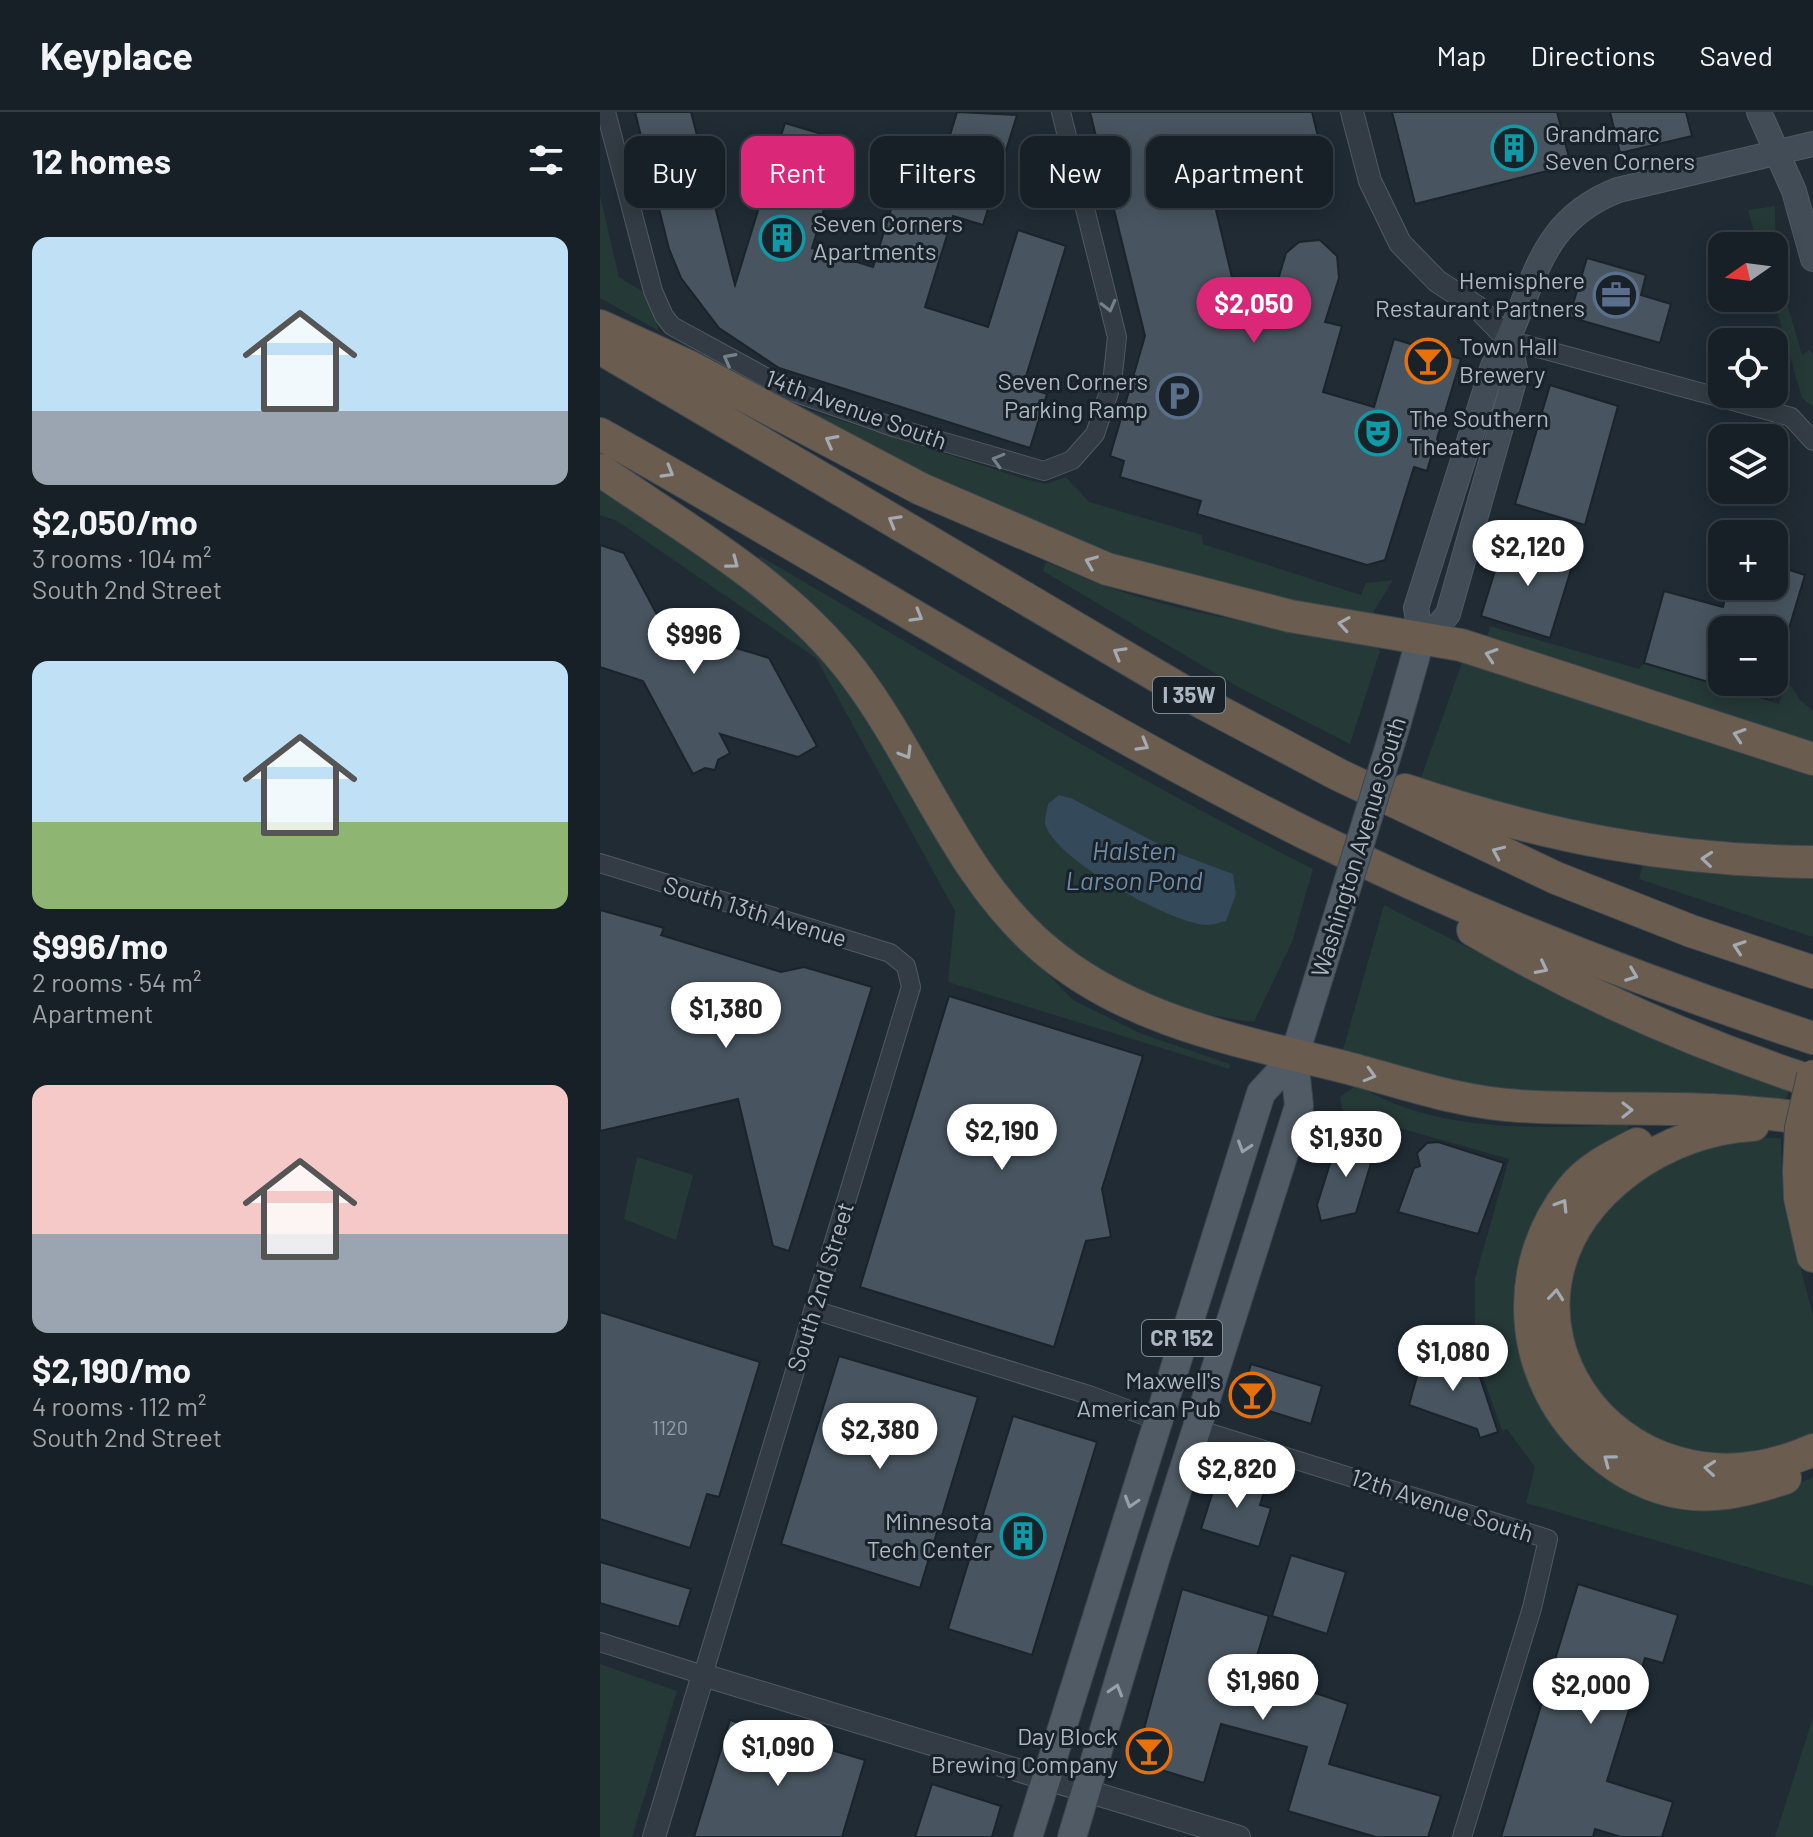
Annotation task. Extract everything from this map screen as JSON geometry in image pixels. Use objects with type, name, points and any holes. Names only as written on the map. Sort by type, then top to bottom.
[{"type":"highway","points":[[600,326],[688,366],[921,489],[1107,569],[1244,606],[1461,645],[1813,759]]},
{"type":"highway","name":"I 35W","points":[[600,348],[1271,740],[1421,817],[1556,878],[1691,931],[1813,972]]},
{"type":"highway","name":"I 35W","points":[[600,434],[1152,750],[1304,832],[1536,938],[1682,994],[1813,1038]]},
{"type":"highway","points":[[600,470],[791,606],[826,641],[895,734],[976,873],[1007,912],[1044,949],[1140,1011],[1294,1057],[1449,1096],[1499,1104],[1750,1111],[1813,1121]]},
{"type":"highway","points":[[1271,740],[1361,775],[1537,831],[1685,858],[1813,862]]},
{"type":"highway","points":[[1304,832],[1577,987],[1701,1042],[1813,1079],[1801,1128],[1799,1171],[1800,1198],[1813,1256]]},
{"type":"highway","points":[[1813,1121],[1676,1132],[1638,1144],[1592,1170],[1573,1188],[1550,1224],[1530,1280],[1530,1328],[1535,1352],[1554,1400],[1582,1438],[1628,1474],[1659,1487],[1711,1495],[1737,1492],[1792,1476],[1813,1464]]},
{"type":"highway","points":[[1738,1126],[1686,1139],[1644,1159],[1607,1188],[1587,1212],[1564,1258],[1556,1287],[1560,1349],[1567,1371],[1591,1410],[1610,1430],[1654,1457],[1706,1469],[1731,1469],[1813,1450]]},
{"type":"main road","points":[[1759,112],[1794,191],[1813,259]]},
{"type":"main road","points":[[1421,637],[1438,626],[1448,614],[1516,374],[1509,340],[1523,295],[1556,232],[1597,199],[1813,144]]},
{"type":"main road","name":"Washington Avenue South","points":[[1072,1837],[1155,1560],[1299,1106],[1294,1057],[1421,637]]},
{"type":"main road","name":"Washington Avenue South","points":[[1028,1837],[1156,1420],[1261,1093],[1294,1057]]},
{"type":"main road","points":[[1197,1429],[1184,1398],[1182,1381],[1206,1265]]},
{"type":"main road","points":[[1155,1560],[1159,1509],[1171,1463],[1170,1451],[1156,1420]]},
{"type":"street","name":"14th Avenue South","points":[[606,112],[657,304],[672,326],[791,391],[1019,466],[1044,471],[1072,460],[1095,434],[1112,383],[1117,337],[1061,112]]},
{"type":"street","points":[[1352,112],[1370,181],[1400,243],[1437,281],[1477,307],[1509,340],[1791,417],[1813,441]]},
{"type":"street","name":"South 13th Avenue","points":[[600,863],[890,953],[906,966]]},
{"type":"street","name":"South 2nd Street","points":[[654,1837],[911,987],[906,966]]},
{"type":"street","points":[[814,1310],[1089,1395],[1156,1420]]},
{"type":"street","name":"12th Avenue South","points":[[1197,1429],[1548,1539],[1532,1608],[1462,1837]]},
{"type":"street","points":[[600,1642],[1239,1837]]},
{"type":"green space","points":[[600,196],[619,277],[645,293],[659,331],[600,298]]},
{"type":"green space","points":[[1775,206],[1775,232],[1754,232],[1748,210]]},
{"type":"green space","points":[[1788,307],[1802,355],[1810,350],[1813,355],[1813,407],[1802,398],[1788,350],[1788,328],[1782,328],[1777,312],[1788,312]]},
{"type":"green space","points":[[795,406],[1025,479],[1046,484],[1066,477],[1089,502],[1202,535],[1203,544],[1361,595],[1366,583],[1393,580],[1374,611],[1374,619],[1268,605],[1005,522]]},
{"type":"green space","points":[[600,483],[714,557],[820,645],[994,918],[1073,1000],[1142,1034],[1230,1064],[1229,1069],[948,982],[955,911],[816,658],[617,521],[600,515]]},
{"type":"green space","points":[[760,556],[1103,756],[1313,869],[1292,942],[1254,1022],[1192,1010],[1139,990],[1089,962],[1037,926],[755,567]],"holes":[[[1073,799],[1172,851],[1233,874],[1206,926]]]},
{"type":"green space","points":[[1046,562],[1156,602],[1279,627],[1373,640],[1380,651],[1350,744],[1240,688],[1043,571]]},
{"type":"green space","points":[[1490,626],[1639,669],[1644,663],[1708,682],[1708,696],[1753,696],[1779,704],[1782,696],[1788,696],[1788,681],[1799,699],[1813,711],[1813,745],[1486,642]]},
{"type":"green space","points":[[1463,660],[1813,777],[1813,850],[1748,849],[1504,812],[1421,778]]},
{"type":"green space","points":[[1644,860],[1813,876],[1813,937],[1639,879]]},
{"type":"green space","points":[[1384,905],[1540,984],[1789,1088],[1784,1109],[1480,1088],[1343,1050]]},
{"type":"green space","points":[[1357,1085],[1388,1101],[1454,1120],[1523,1127],[1628,1125],[1630,1138],[1598,1156],[1546,1403],[1783,1491],[1813,1477],[1813,1586],[1526,1503],[1535,1467],[1507,1429],[1502,1430],[1475,1355],[1475,1278],[1509,1159],[1343,1112],[1340,1097]]},
{"type":"green space","points":[[1747,1138],[1781,1138],[1783,1200],[1813,1316],[1813,1441],[1756,1457],[1652,1446],[1574,1365],[1568,1285],[1583,1239],[1623,1192],[1682,1154]]},
{"type":"green space","points":[[637,1157],[693,1175],[676,1240],[624,1219]]},
{"type":"green space","points":[[600,1664],[677,1691],[632,1837],[600,1837]]},
{"type":"green space","points":[[1813,1717],[1813,1837],[1775,1837]]},
{"type":"water","name":"Halsten Larson Pond","points":[[1059,795],[1073,799],[1172,851],[1233,874],[1236,894],[1226,921],[1208,925],[1170,914],[1117,888],[1068,854],[1052,837],[1045,823],[1048,804]]},
{"type":"building","points":[[635,112],[691,112],[697,136],[641,136]]},
{"type":"building","points":[[957,112],[1017,115],[1004,157],[1004,136],[950,136]]},
{"type":"building","points":[[1090,112],[1312,112],[1318,136],[1146,136],[1146,208],[1224,208],[1216,210],[1235,290],[1261,299],[1264,290],[1274,293],[1286,253],[1299,242],[1320,240],[1337,256],[1339,278],[1325,322],[1342,326],[1323,392],[1374,407],[1394,339],[1461,359],[1437,439],[1441,446],[1433,450],[1427,471],[1414,467],[1385,560],[1367,565],[1197,514],[1201,501],[1120,477],[1124,461],[1110,456],[1145,336],[1114,208],[1130,208],[1130,136],[1096,136]]},
{"type":"building","points":[[1392,112],[1557,112],[1571,165],[1415,204]]},
{"type":"building","points":[[1610,112],[1686,112],[1692,136],[1620,153]]},
{"type":"building","points":[[785,123],[828,136],[781,136]]},
{"type":"building","points":[[659,208],[715,208],[735,285],[759,208],[824,208],[812,248],[873,267],[891,208],[988,208],[983,225],[953,216],[925,307],[988,327],[1018,230],[1066,246],[1023,386],[1047,394],[1030,448],[779,368],[719,328],[681,278],[669,249]]},
{"type":"building","points":[[1587,258],[1646,275],[1641,295],[1671,304],[1660,343],[1569,317]]},
{"type":"building","points":[[1550,385],[1618,406],[1585,525],[1515,504]]},
{"type":"building","points":[[1505,538],[1574,560],[1550,638],[1481,616]]},
{"type":"building","points":[[600,545],[624,553],[663,626],[769,658],[817,746],[798,757],[720,734],[730,753],[718,760],[715,770],[705,768],[693,774],[643,681],[600,667]]},
{"type":"building","points":[[1788,570],[1805,575],[1788,632],[1788,616],[1708,616],[1708,682],[1644,663],[1664,591],[1723,607],[1725,600],[1788,600]]},
{"type":"building","points":[[600,910],[664,928],[661,935],[781,972],[804,967],[872,987],[789,1251],[773,1246],[738,1099],[600,1131]]},
{"type":"building","points":[[949,996],[1143,1056],[1102,1189],[1111,1237],[1086,1241],[1054,1347],[860,1287]]},
{"type":"building","points":[[1370,1137],[1374,1153],[1356,1213],[1321,1221],[1317,1205],[1336,1145]]},
{"type":"building","points":[[1438,1142],[1504,1163],[1478,1234],[1398,1212],[1414,1168],[1420,1166],[1417,1153],[1427,1143]]},
{"type":"building","points":[[600,1312],[760,1362],[719,1497],[707,1494],[690,1548],[600,1519]]},
{"type":"building","points":[[1424,1351],[1460,1364],[1474,1359],[1498,1432],[1480,1438],[1477,1429],[1409,1405]]},
{"type":"building","points":[[839,1356],[978,1397],[920,1588],[781,1544]]},
{"type":"building","points":[[1251,1364],[1322,1386],[1311,1424],[1240,1402]]},
{"type":"building","name":"Minnesota Tech Center","points":[[1013,1416],[1097,1442],[1032,1655],[948,1629]]},
{"type":"building","points":[[1219,1472],[1266,1486],[1260,1505],[1271,1508],[1259,1547],[1201,1529]]},
{"type":"building","points":[[1291,1555],[1346,1572],[1327,1634],[1272,1616]]},
{"type":"building","points":[[600,1562],[691,1589],[679,1627],[600,1603]]},
{"type":"building","points":[[1578,1584],[1678,1615],[1663,1663],[1645,1658],[1607,1781],[1673,1802],[1662,1837],[1621,1837],[1595,1829],[1593,1837],[1501,1837]]},
{"type":"building","points":[[1182,1589],[1269,1616],[1252,1672],[1348,1704],[1329,1764],[1441,1796],[1428,1837],[1376,1837],[1288,1811],[1307,1747],[1221,1724],[1204,1783],[1135,1762]]},
{"type":"building","points":[[730,1720],[865,1760],[842,1837],[694,1837]]},
{"type":"building","points":[[932,1784],[1001,1806],[992,1837],[915,1837]]},
{"type":"place","name":"Grandmarc Seven Corners","points":[[1514,148]]},
{"type":"place","name":"Seven Corners Apartments","points":[[782,238]]},
{"type":"place","name":"Hemisphere Restaurant Partners","points":[[1616,295]]},
{"type":"place","name":"Town Hall Brewery","points":[[1428,361]]},
{"type":"place","name":"Seven Corners Parking Ramp","points":[[1179,396]]},
{"type":"place","name":"The Southern Theater","points":[[1378,433]]},
{"type":"place","name":"Maxwell's American Pub","points":[[1252,1395]]},
{"type":"place","name":"Minnesota Tech Center","points":[[1023,1536]]},
{"type":"place","name":"Day Block Brewing Company","points":[[1149,1751]]}]
